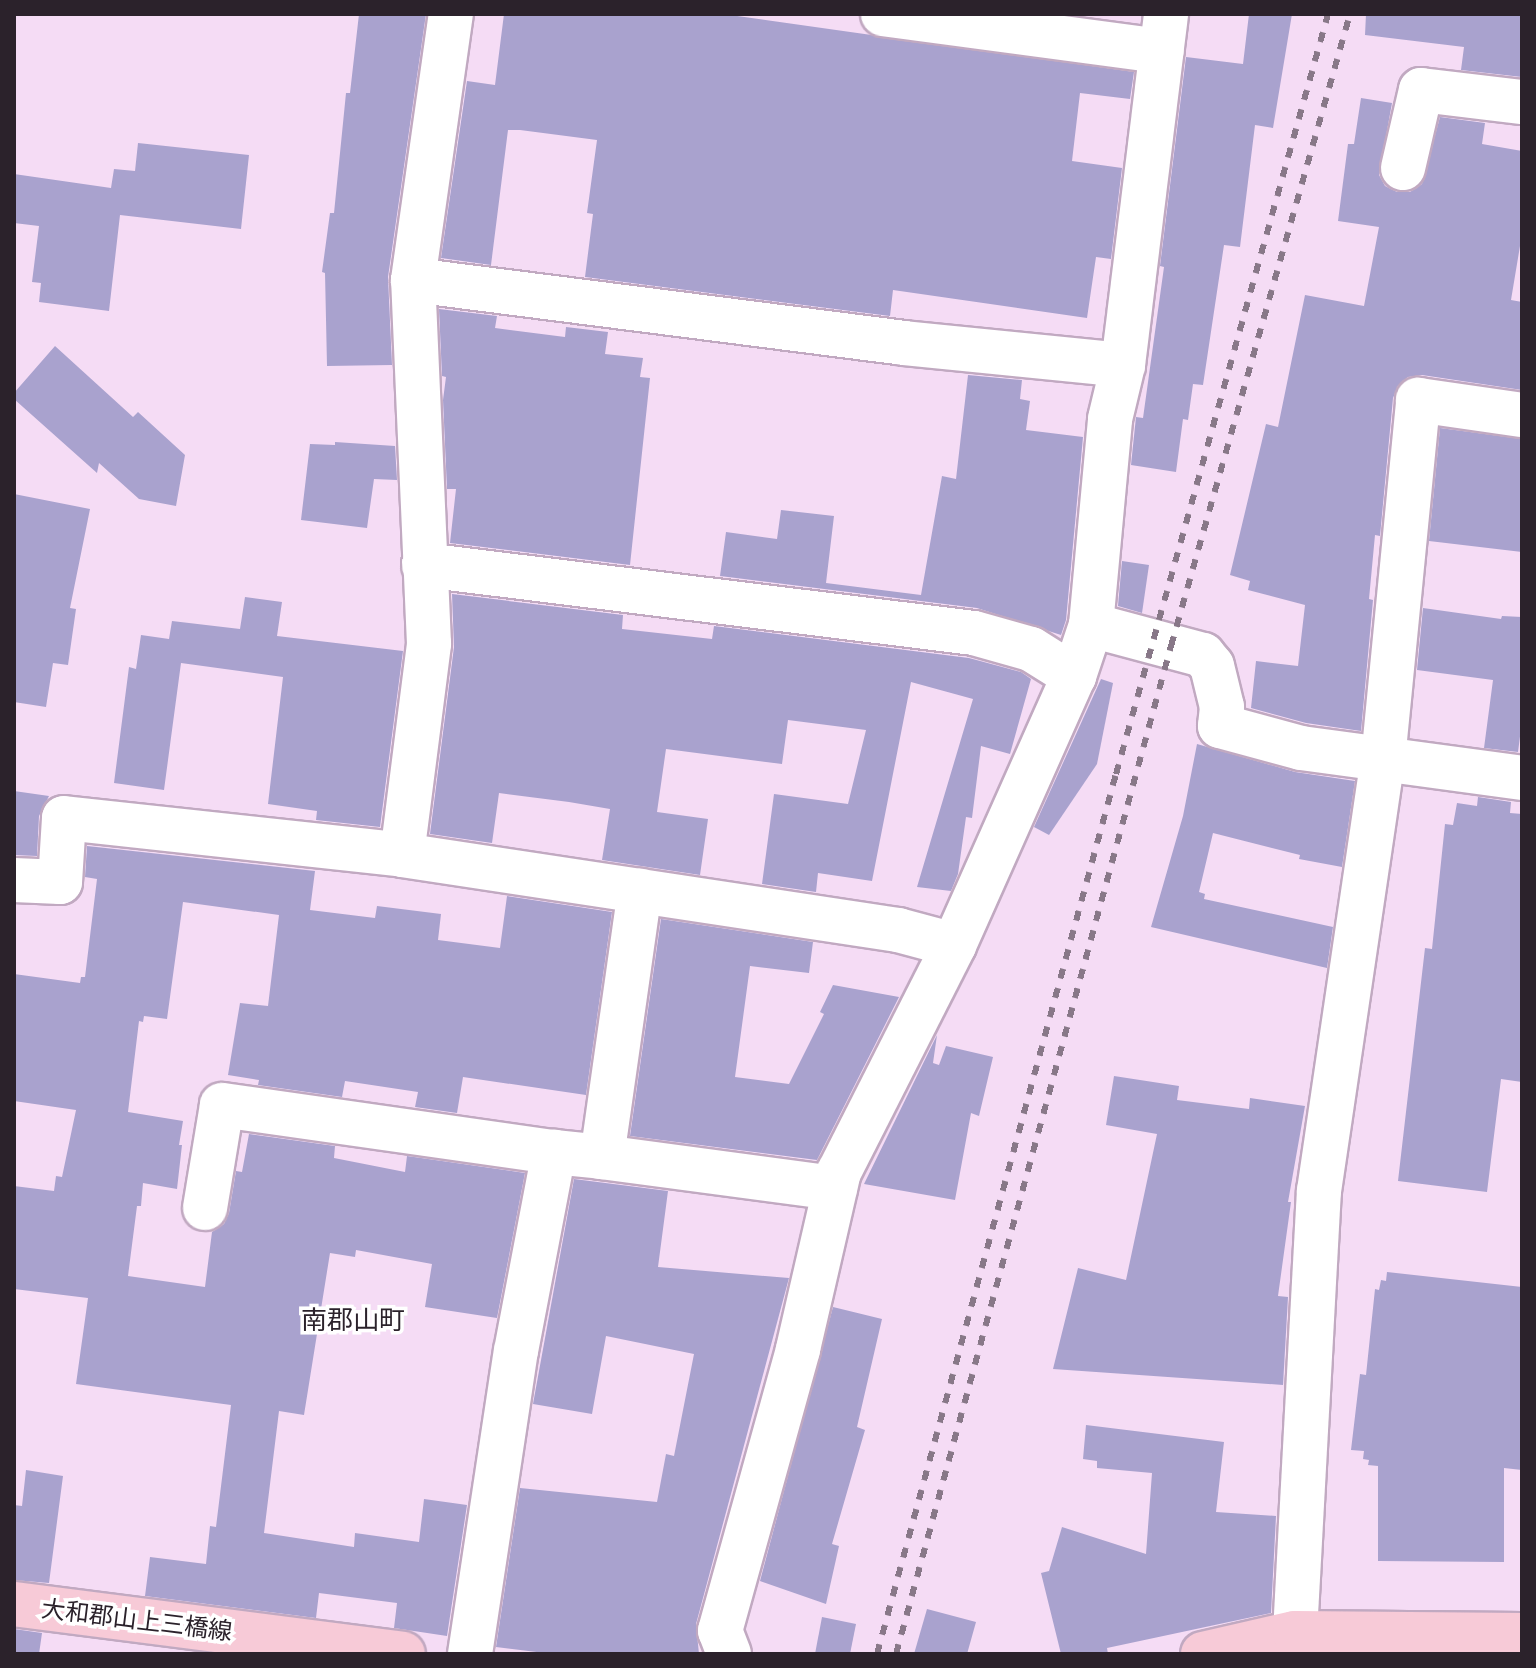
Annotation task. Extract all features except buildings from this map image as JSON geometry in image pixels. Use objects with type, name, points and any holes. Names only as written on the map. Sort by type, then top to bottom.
[{"type":"main road","name":"大和郡山上三橋線","points":[[14,1604],[248,1643],[403,1654]]},
{"type":"main road","points":[[1203,1654],[1295,1633],[1522,1635]]},
{"type":"street","points":[[402,855],[429,644],[413,280],[451,14]]},
{"type":"street","points":[[729,1654],[720,1631],[798,1349],[839,1172],[954,945],[1074,676],[1091,625],[1110,419],[1123,365],[1164,32],[883,14]]},
{"type":"street","points":[[1403,168],[1421,90],[1522,102]]},
{"type":"street","points":[[413,280],[904,343],[1123,365]]},
{"type":"street","points":[[1295,1633],[1319,1191],[1383,760],[1418,400],[1522,415]]},
{"type":"street","points":[[424,565],[974,633],[1031,649],[1074,676]]},
{"type":"street","points":[[1091,625],[1203,655],[1212,666],[1222,707],[1220,726],[1301,748],[1522,778]]},
{"type":"street","points":[[14,880],[60,882],[64,818],[402,855],[898,930],[954,945]]},
{"type":"street","points":[[602,1157],[640,891]]},
{"type":"street","points":[[205,1208],[222,1105],[835,1188]]},
{"type":"street","points":[[470,1654],[516,1351],[554,1152]]},
{"type":"railway","points":[[877,1654],[1116,774],[1328,14]]},
{"type":"railway","points":[[896,1654],[1171,646],[1350,14]]},
{"type":"district","name":"南郡山町","points":[[353,1320]]}]
